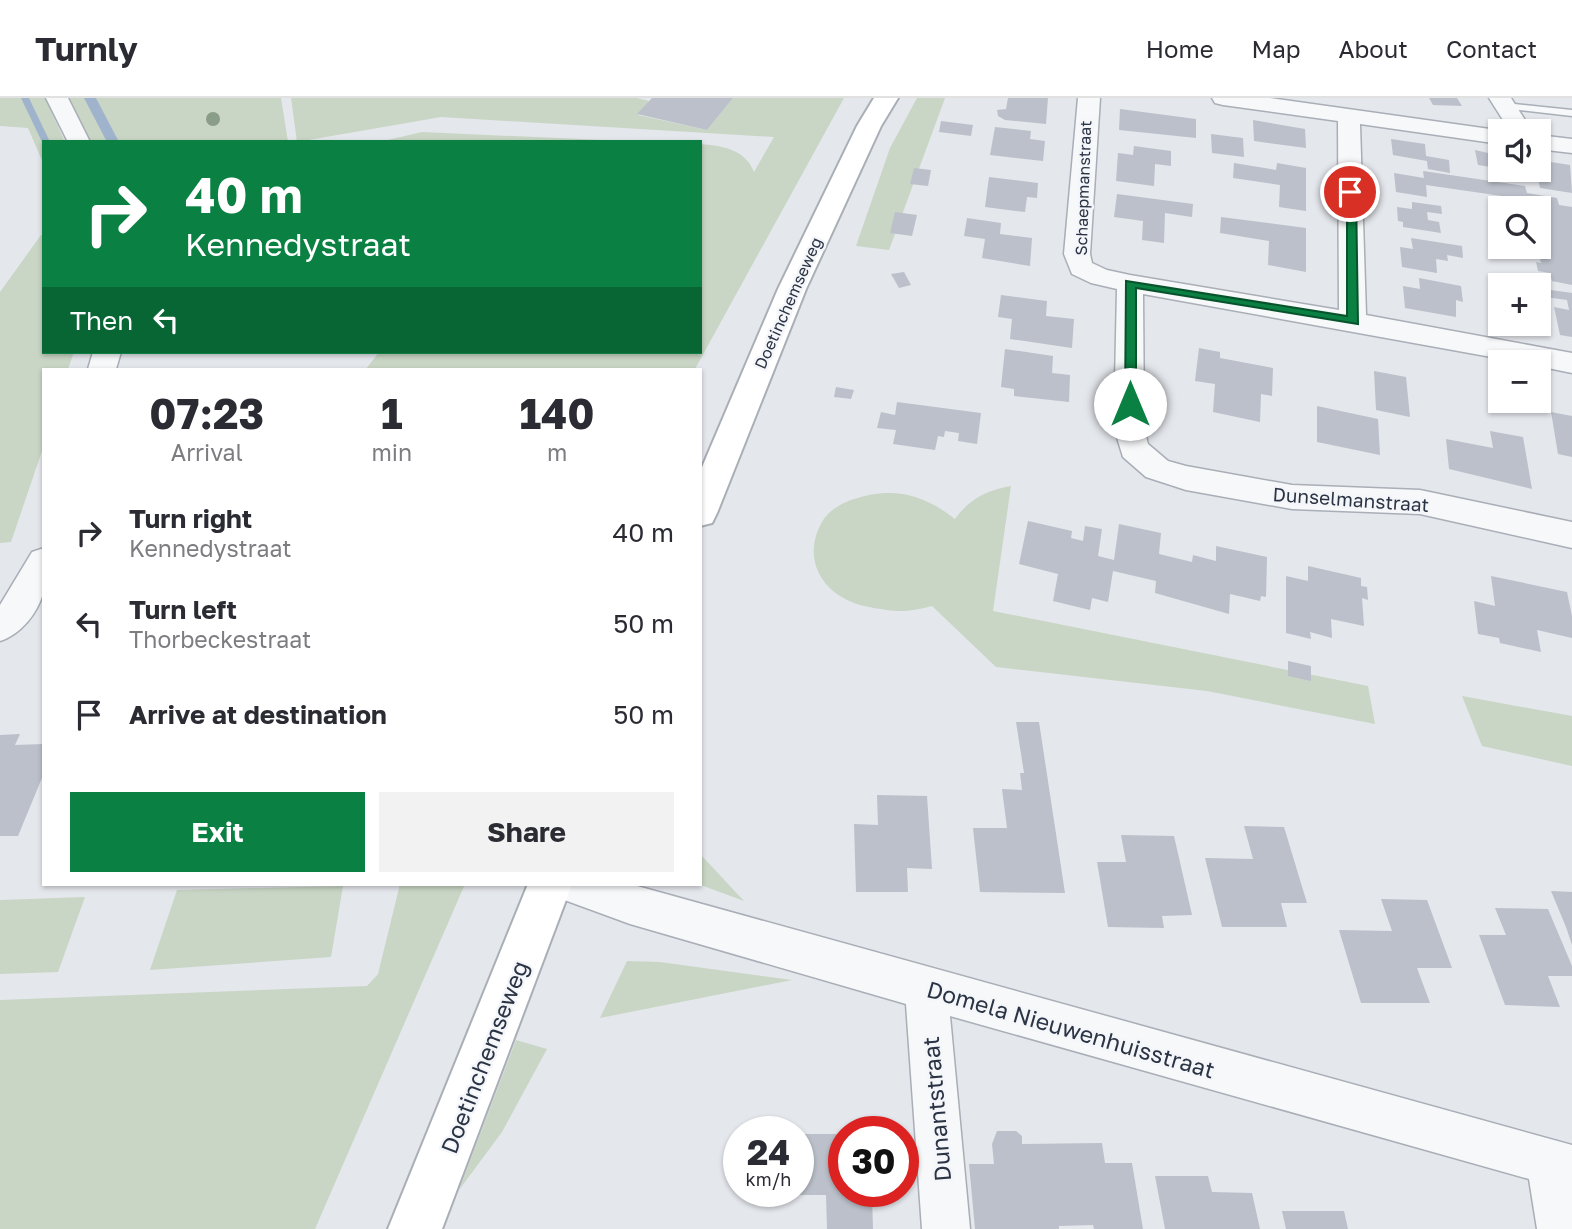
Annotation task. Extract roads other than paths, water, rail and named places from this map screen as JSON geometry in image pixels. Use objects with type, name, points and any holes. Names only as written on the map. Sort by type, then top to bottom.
[{"type":"main road","name":"Doetinchemseweg","points":[[702,508],[792,289],[869,126],[886,98]]},
{"type":"main road","name":"Doetinchemseweg","points":[[415,1229],[549,886]]},
{"type":"street","points":[[57,98],[78,140]]},
{"type":"street","name":"Schaepmanstraat","points":[[1089,98],[1077,254],[1081,268],[1100,277],[1130,284]]},
{"type":"street","points":[[1237,99],[1488,135]]},
{"type":"street","points":[[1502,102],[1513,119]]},
{"type":"street","points":[[1349,115],[1353,321]]},
{"type":"street","points":[[1551,144],[1572,146]]},
{"type":"street","points":[[1130,284],[1353,321],[1572,363]]},
{"type":"street","name":"Dunselmanstraat","points":[[1130,284],[1129,428],[1134,449],[1157,469],[1186,478],[1292,497],[1420,502],[1572,535]]},
{"type":"street","points":[[0,627],[17,610],[42,565]]},
{"type":"street","name":"Domela Nieuwenhuisstraat","points":[[579,886],[630,904],[926,989],[1561,1165]]},
{"type":"street","name":"Dunantstraat","points":[[926,989],[946,1229]]},
{"type":"street","points":[[1561,1165],[1561,1229]]},
{"type":"lane","points":[[1502,102],[1572,113]]},
{"type":"water","points":[[84,98],[96,98],[118,140],[106,140]]},
{"type":"waterway","points":[[25,98],[45,140]]}]
